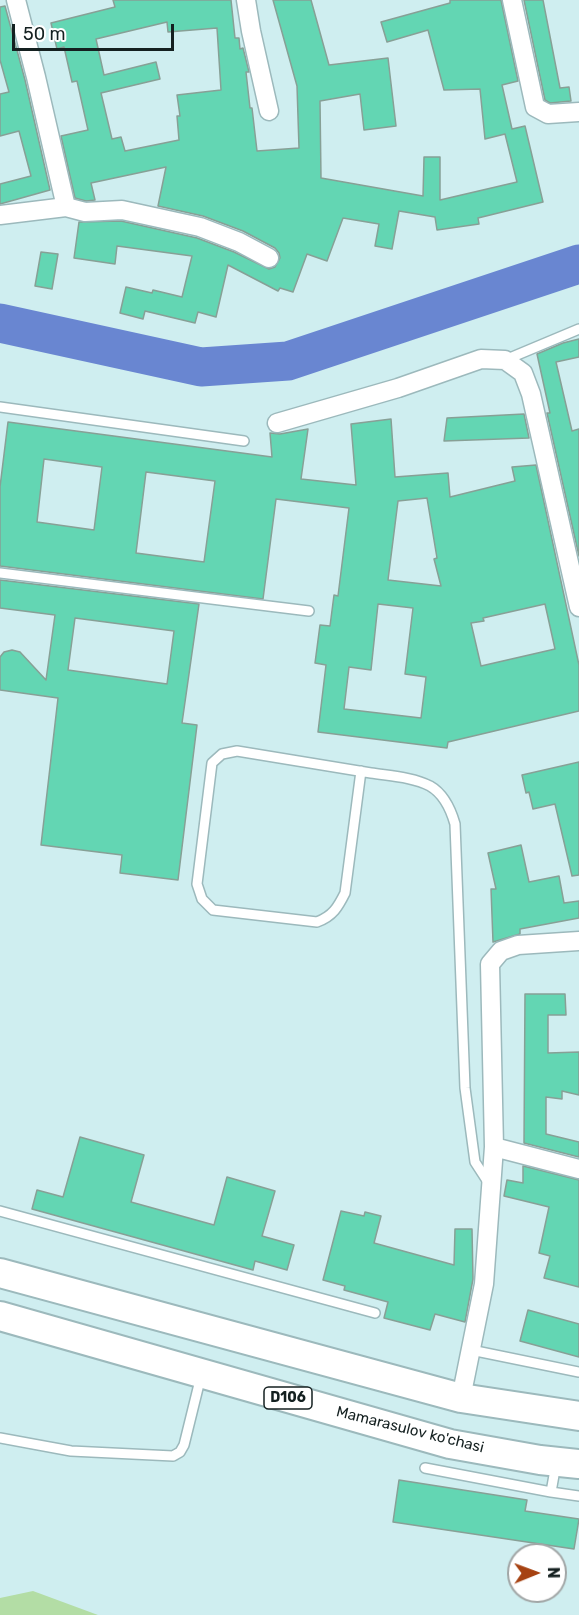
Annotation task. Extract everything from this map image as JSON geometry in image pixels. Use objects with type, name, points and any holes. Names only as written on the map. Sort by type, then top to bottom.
[{"type":"main road","points":[[0,1273],[461,1398],[579,1416]]},
{"type":"main road","name":"Mamarasulov ko'chasi","points":[[0,1316],[450,1444],[568,1463]]},
{"type":"street","points":[[16,0],[66,207]]},
{"type":"street","points":[[246,0],[250,31],[269,111]]},
{"type":"street","points":[[512,0],[535,107],[548,114],[579,112]]},
{"type":"street","points":[[0,215],[66,207],[85,212],[122,210],[200,227],[239,242],[269,258]]},
{"type":"street","points":[[277,423],[398,387],[481,359],[505,360],[523,373],[531,394],[579,607]]},
{"type":"street","points":[[461,1398],[484,1284],[494,1147],[490,964],[501,951],[518,945],[579,941]]},
{"type":"street","points":[[494,1147],[579,1169]]},
{"type":"lane","points":[[505,360],[579,329]]},
{"type":"lane","points":[[0,407],[244,441]]},
{"type":"lane","points":[[0,573],[309,611]]},
{"type":"lane","points":[[361,771],[345,893],[337,909],[327,918],[317,922],[213,910],[202,899],[196,884],[212,763],[222,754],[237,751],[361,771],[408,779],[430,787],[444,799],[455,824],[465,1088],[475,1162],[490,1184]]},
{"type":"lane","points":[[0,1210],[375,1313]]},
{"type":"lane","points":[[471,1350],[579,1372]]},
{"type":"lane","points":[[0,1438],[71,1452],[173,1456],[180,1452],[184,1445],[202,1374]]},
{"type":"lane","points":[[551,1492],[568,1463]]},
{"type":"lane","points":[[425,1468],[579,1496]]},
{"type":"green space","points":[[33,1591],[98,1615],[0,1615],[0,1598]]},
{"type":"building","points":[[113,0],[231,0],[235,38],[239,38],[240,49],[243,48],[249,72],[246,72],[257,151],[299,148],[297,86],[273,0],[311,0],[329,65],[388,58],[396,126],[364,130],[360,94],[320,101],[321,178],[423,196],[424,157],[440,157],[440,200],[517,182],[505,134],[485,139],[480,89],[444,90],[428,30],[387,42],[381,22],[450,3],[450,0],[501,0],[518,81],[502,85],[512,129],[525,126],[543,202],[478,218],[479,224],[437,230],[435,217],[399,211],[392,249],[375,246],[379,224],[343,218],[327,261],[307,254],[293,292],[280,288],[278,291],[228,265],[216,317],[198,312],[195,323],[145,311],[143,319],[120,313],[126,287],[182,297],[192,256],[117,246],[115,264],[74,258],[79,222],[121,221],[197,238],[269,269],[275,267],[280,258],[275,248],[243,231],[203,216],[158,206],[166,167],[91,183],[95,200],[86,201],[75,198],[61,136],[88,130],[77,81],[72,82],[64,47],[57,49],[51,23],[115,7]],"holes":[[[167,22],[168,32],[217,28],[221,90],[177,95],[180,116],[177,116],[179,140],[125,151],[121,137],[112,139],[101,93],[160,79],[156,62],[104,75],[96,39]]]},
{"type":"building","points":[[524,0],[543,0],[560,88],[569,87],[571,101],[550,103],[545,100]]},
{"type":"building","points":[[5,6],[25,80],[50,190],[0,204],[0,184],[31,176],[19,131],[0,136],[0,94],[9,92],[0,60],[0,7]]},
{"type":"building","points":[[41,252],[58,254],[52,289],[35,286]]},
{"type":"building","points":[[579,339],[579,357],[556,362],[572,431],[579,429],[579,556],[547,413],[550,413],[537,354]]},
{"type":"building","points":[[524,414],[529,438],[444,441],[447,418]]},
{"type":"building","points":[[391,419],[395,477],[448,473],[450,497],[515,481],[512,467],[536,465],[579,665],[579,711],[448,742],[447,748],[318,732],[326,665],[315,663],[320,625],[330,626],[334,595],[338,596],[349,508],[276,499],[263,599],[0,566],[0,487],[8,422],[272,457],[270,433],[280,434],[308,429],[301,479],[356,485],[351,424]],"holes":[[[44,459],[102,467],[94,530],[37,522]],[[146,472],[215,481],[204,562],[136,553]],[[427,498],[437,558],[434,559],[441,586],[388,580],[398,501]],[[378,604],[413,608],[405,674],[426,677],[421,718],[344,709],[349,667],[371,670]],[[545,604],[555,649],[481,666],[471,623],[484,621],[483,618]]]},
{"type":"building","points":[[0,580],[199,604],[182,723],[197,725],[178,880],[120,873],[122,855],[41,845],[58,698],[0,690],[0,657],[4,652],[12,650],[20,652],[46,680],[55,615],[0,608]],"holes":[[[75,618],[174,631],[167,684],[68,670]]]},
{"type":"building","points":[[579,762],[579,875],[572,876],[555,804],[533,809],[522,775]]},
{"type":"building","points":[[521,845],[529,882],[559,876],[564,903],[579,901],[579,918],[520,929],[520,934],[493,942],[491,889],[496,889],[488,853]]},
{"type":"building","points":[[525,994],[565,994],[566,1015],[548,1015],[548,1053],[579,1052],[579,1095],[562,1091],[562,1099],[546,1097],[546,1134],[579,1142],[579,1157],[524,1143]]},
{"type":"building","points":[[80,1137],[144,1155],[131,1202],[214,1225],[227,1177],[275,1191],[262,1236],[294,1245],[287,1270],[255,1261],[253,1270],[32,1209],[37,1190],[63,1197]]},
{"type":"building","points":[[523,1166],[579,1180],[579,1287],[544,1278],[550,1256],[539,1253],[549,1207],[504,1196],[507,1180],[523,1183]]},
{"type":"building","points":[[341,1211],[364,1216],[365,1212],[381,1216],[374,1243],[454,1265],[455,1229],[472,1229],[473,1279],[465,1322],[435,1314],[430,1330],[384,1318],[388,1302],[344,1290],[345,1286],[323,1280]]},
{"type":"building","points":[[528,1310],[579,1324],[579,1357],[520,1341]]},
{"type":"building","points":[[399,1480],[527,1500],[525,1511],[579,1519],[574,1549],[567,1548],[567,1543],[534,1543],[393,1522]]},
{"type":"waterway","points":[[0,323],[201,367],[288,361],[579,264]]}]
